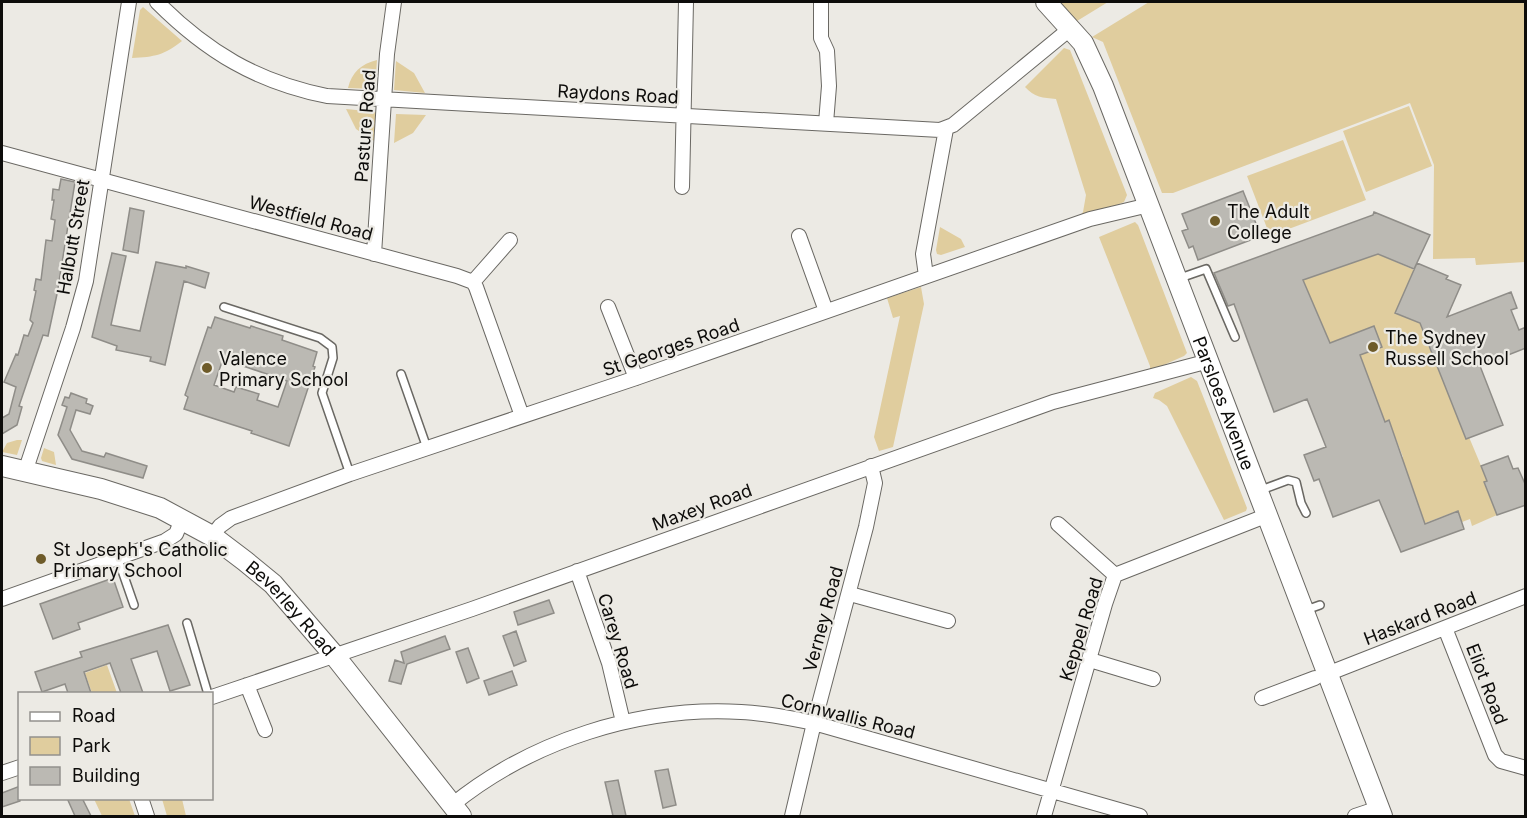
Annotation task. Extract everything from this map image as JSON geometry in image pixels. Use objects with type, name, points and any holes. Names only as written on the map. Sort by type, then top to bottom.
[{"type":"street","name":"Halbutt Street","points":[[25,472],[73,328],[86,281],[129,2]]},
{"type":"street","name":"Raydons Road","points":[[156,2],[201,42],[251,72],[288,87],[317,94],[385,100],[946,129]]},
{"type":"street","name":"Pasture Road","points":[[374,254],[387,54],[394,2]]},
{"type":"street","points":[[682,188],[686,2]]},
{"type":"street","points":[[821,2],[821,38],[827,51],[830,86],[826,123]]},
{"type":"street","name":"Parsloes Avenue","points":[[1046,2],[1083,43],[1097,73],[1268,515],[1312,608],[1322,676],[1381,812]]},
{"type":"street","points":[[926,276],[922,254],[946,129],[1071,28]]},
{"type":"street","name":"Westfield Road","points":[[2,153],[457,276],[472,282]]},
{"type":"street","name":"St Georges Road","points":[[212,536],[231,518],[350,474],[636,378],[1090,219],[1149,205]]},
{"type":"street","points":[[799,236],[826,311]]},
{"type":"street","points":[[510,240],[472,282],[476,287],[522,416]]},
{"type":"street","points":[[608,307],[636,378]]},
{"type":"street","name":"Maxey Road","points":[[213,697],[577,572],[1053,402],[1209,361]]},
{"type":"street","name":"Beverley Road","points":[[2,466],[134,498],[182,519],[212,536],[273,584],[334,655],[456,811]]},
{"type":"street","name":"Verney Road","points":[[792,816],[814,723],[850,594],[875,483],[872,466]]},
{"type":"street","name":"Keppel Road","points":[[1044,816],[1115,575],[1268,515]]},
{"type":"street","points":[[2,599],[118,560],[165,541],[176,534],[182,519]]},
{"type":"street","points":[[1058,524],[1115,575]]},
{"type":"street","name":"Carey Road","points":[[577,572],[609,663],[623,722]]},
{"type":"street","points":[[850,594],[948,621]]},
{"type":"street","name":"Haskard Road","points":[[1262,698],[1526,596]]},
{"type":"street","name":"Eliot Road","points":[[1445,627],[1495,755],[1501,761],[1526,768]]},
{"type":"street","points":[[1090,660],[1153,680]]},
{"type":"street","points":[[247,685],[265,730]]},
{"type":"street","name":"Cornwallis Road","points":[[456,811],[478,783],[540,751],[581,735],[623,722],[714,711],[770,715],[814,723],[1140,816]]},
{"type":"street","points":[[2,773],[18,768]]},
{"type":"street","points":[[142,800],[147,816]]},
{"type":"street","points":[[1355,816],[1381,812]]},
{"type":"lane","points":[[1177,279],[1206,269],[1235,337]]},
{"type":"lane","points":[[224,308],[320,338],[332,347],[333,358],[322,393],[350,474]]},
{"type":"lane","points":[[402,374],[427,448]]},
{"type":"lane","points":[[1259,491],[1288,480],[1296,482],[1305,513]]},
{"type":"lane","points":[[118,560],[134,605]]},
{"type":"lane","points":[[187,623],[208,692]]},
{"type":"green space","points":[[1060,2],[1108,2],[1077,21]]},
{"type":"green space","points":[[1149,2],[1525,2],[1525,262],[1476,265],[1475,258],[1433,259],[1434,165],[1410,103],[1173,193],[1162,193],[1103,42],[1092,37]]},
{"type":"green space","points":[[143,7],[182,41],[159,54],[132,58],[140,10]]},
{"type":"green space","points":[[1064,48],[1070,50],[1127,195],[1124,202],[1080,220],[1086,195],[1056,99],[1039,96],[1025,87]]},
{"type":"green space","points":[[377,60],[375,89],[348,88],[352,77],[358,70]]},
{"type":"green space","points":[[396,61],[414,73],[425,93],[394,90]]},
{"type":"green space","points":[[1409,106],[1432,166],[1366,192],[1343,131]]},
{"type":"green space","points":[[346,109],[376,112],[374,141],[356,129]]},
{"type":"green space","points":[[396,114],[426,115],[413,133],[394,143]]},
{"type":"green space","points":[[1343,140],[1366,200],[1270,236],[1247,176]]},
{"type":"green space","points":[[1135,222],[1187,353],[1150,371],[1099,237]]},
{"type":"green space","points":[[940,227],[961,239],[965,247],[941,255],[937,254]]},
{"type":"green space","points":[[1378,254],[1414,270],[1396,313],[1425,325],[1421,327],[1487,481],[1484,483],[1497,515],[1472,526],[1470,519],[1462,522],[1457,511],[1425,523],[1400,458],[1403,457],[1389,421],[1385,422],[1360,355],[1381,347],[1374,327],[1330,343],[1303,280]]},
{"type":"green space","points":[[921,287],[924,304],[893,447],[879,451],[874,437],[900,316],[893,318],[887,298]]},
{"type":"green space","points":[[1191,377],[1197,381],[1247,508],[1246,511],[1224,520],[1167,406],[1153,398],[1155,393]]},
{"type":"green space","points":[[22,440],[17,455],[2,452],[7,443]]},
{"type":"green space","points":[[44,448],[54,452],[56,465],[42,461]]},
{"type":"green space","points":[[107,665],[117,692],[92,692],[85,673]]},
{"type":"green space","points":[[94,800],[129,800],[135,816],[102,816]]},
{"type":"green space","points":[[162,800],[182,800],[186,816],[167,816]]},
{"type":"building","points":[[61,179],[75,182],[48,336],[43,335],[19,406],[22,407],[17,425],[2,434],[2,418],[9,414],[16,387],[4,382],[16,354],[18,355],[24,335],[28,336],[33,323],[30,320],[36,279],[41,280],[46,240],[52,241],[55,220],[51,219],[53,189],[59,190]]},
{"type":"building","points":[[1243,191],[1261,236],[1198,260],[1193,246],[1189,248],[1182,231],[1188,229],[1182,214]]},
{"type":"building","points":[[130,208],[144,211],[138,253],[123,250]]},
{"type":"building","points":[[1374,212],[1430,235],[1414,269],[1378,254],[1303,280],[1330,343],[1374,326],[1382,347],[1360,355],[1385,422],[1389,420],[1425,524],[1458,511],[1464,529],[1401,552],[1379,500],[1333,517],[1319,479],[1314,481],[1304,455],[1326,447],[1307,399],[1274,412],[1234,304],[1228,306],[1214,273],[1373,215]]},
{"type":"building","points":[[112,253],[126,256],[111,325],[140,331],[156,262],[186,268],[186,266],[209,273],[205,288],[184,281],[165,365],[150,361],[151,357],[116,350],[117,346],[92,337]]},
{"type":"building","points":[[1417,263],[1448,276],[1446,279],[1461,285],[1447,317],[1511,292],[1517,308],[1511,310],[1519,330],[1526,327],[1526,348],[1480,366],[1503,425],[1466,439],[1420,323],[1395,313]]},
{"type":"building","points":[[215,317],[283,336],[282,340],[317,352],[313,366],[315,367],[289,446],[251,433],[252,431],[184,409],[188,397],[185,395],[208,327],[211,328]],"holes":[[[223,359],[287,381],[278,407],[257,400],[259,394],[236,387],[234,392],[214,385]]]},
{"type":"building","points":[[71,393],[87,399],[86,403],[93,406],[90,414],[76,410],[70,430],[82,451],[104,457],[106,453],[147,466],[143,478],[72,459],[58,435],[67,407],[62,405],[65,397],[69,398]]},
{"type":"building","points":[[1508,456],[1513,469],[1518,468],[1526,486],[1526,505],[1497,515],[1484,482],[1487,481],[1481,466]]},
{"type":"building","points":[[113,578],[123,607],[78,623],[80,629],[53,639],[40,604]]},
{"type":"building","points":[[549,600],[554,613],[518,625],[514,612]]},
{"type":"building","points":[[168,625],[190,685],[170,691],[157,651],[131,659],[143,692],[121,692],[110,663],[84,672],[91,692],[68,692],[65,684],[42,692],[35,672],[82,657],[80,652]]},
{"type":"building","points":[[516,631],[526,661],[514,666],[503,636]]},
{"type":"building","points":[[445,636],[450,649],[407,664],[401,684],[389,681],[395,660],[404,663],[401,652]]},
{"type":"building","points":[[468,648],[479,678],[467,683],[456,652]]},
{"type":"building","points":[[512,671],[517,685],[489,695],[484,681]]},
{"type":"building","points":[[668,769],[676,805],[663,808],[655,771]]},
{"type":"building","points":[[618,780],[626,816],[613,816],[605,782]]},
{"type":"building","points":[[18,787],[18,800],[20,801],[2,807],[2,793]]},
{"type":"building","points":[[68,800],[83,800],[91,816],[75,816]]},
{"type":"place","name":"The Adult College","points":[[1215,221]]},
{"type":"place","name":"The Sydney Russell School","points":[[1373,347]]},
{"type":"place","name":"Valence Primary School","points":[[207,368]]},
{"type":"place","name":"St Joseph's Catholic Primary School","points":[[41,559]]}]
